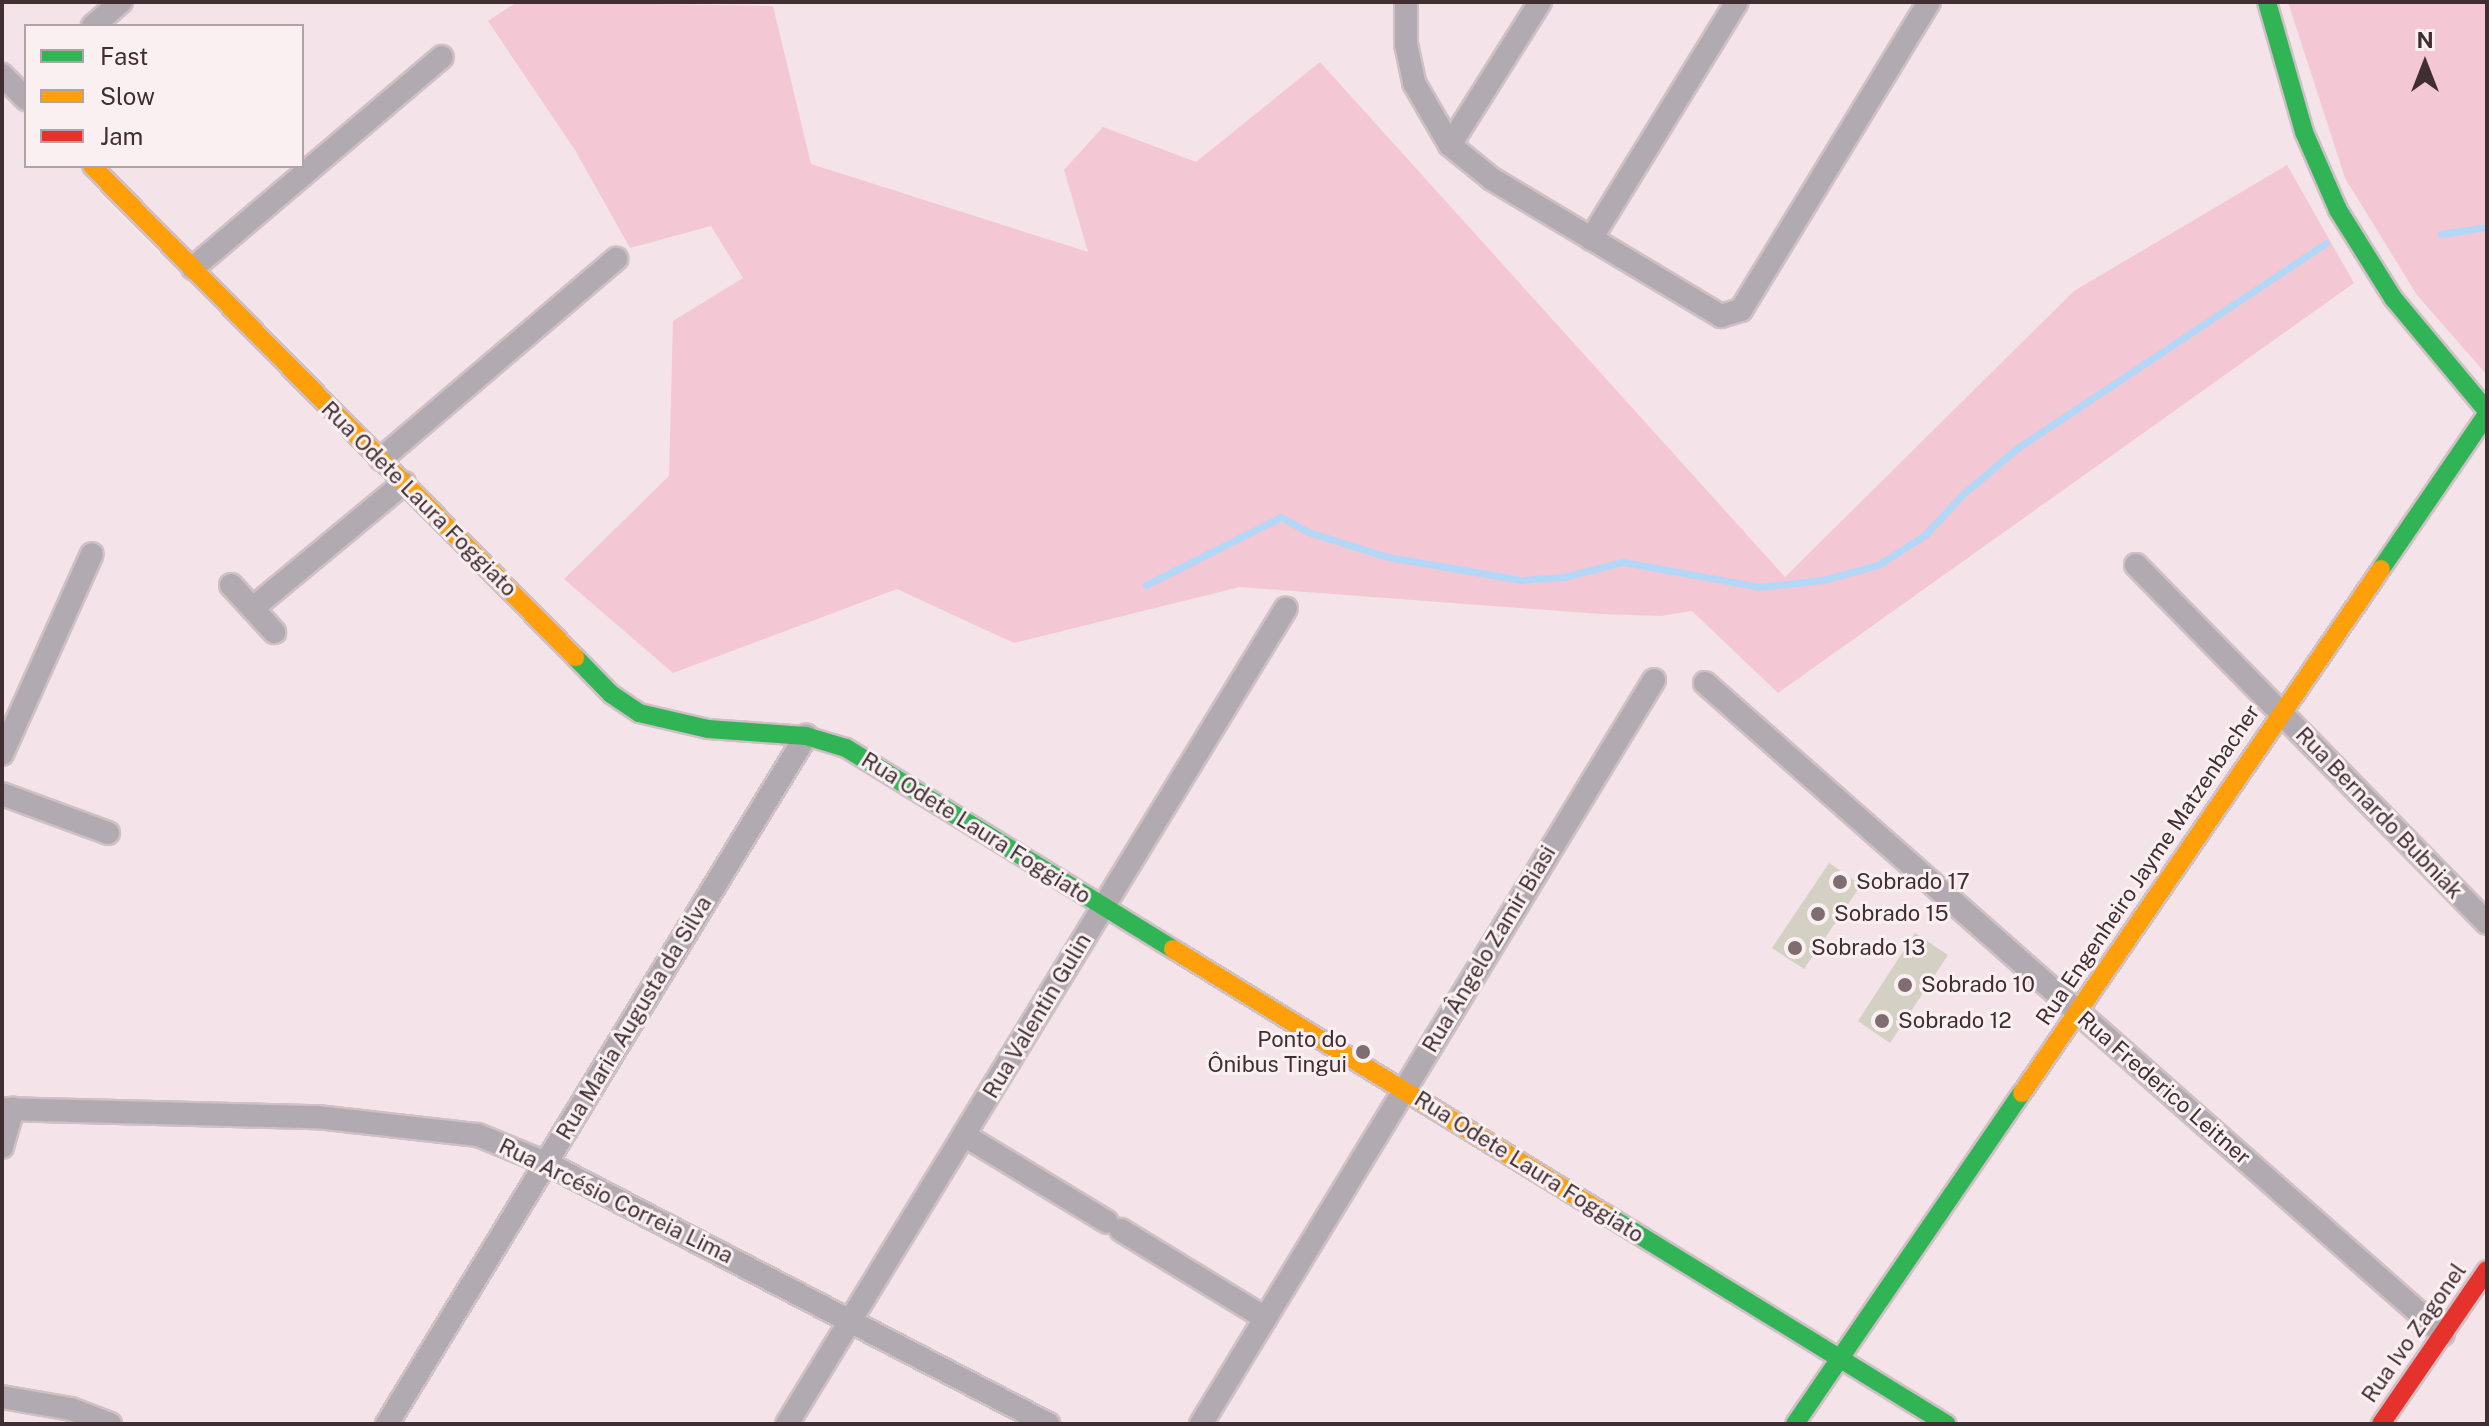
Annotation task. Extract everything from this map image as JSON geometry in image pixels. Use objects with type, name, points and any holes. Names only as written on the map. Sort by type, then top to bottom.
[{"type":"street","points":[[95,24],[121,2]]},
{"type":"street","points":[[1406,2],[1414,83],[1450,145],[1492,179],[1710,313],[1731,316],[1741,310],[1929,2]]},
{"type":"street","points":[[1450,145],[1540,2]]},
{"type":"street","points":[[1591,239],[1737,2]]},
{"type":"street","points":[[2267,2],[2304,132],[2338,210],[2393,298],[2487,412]]},
{"type":"street","points":[[193,268],[442,57]]},
{"type":"street","name":"Rua Odete Laura Foggiato","points":[[94,168],[611,694],[639,713],[708,729],[806,736],[846,748],[1947,1424]]},
{"type":"street","points":[[381,459],[616,259]]},
{"type":"street","name":"Rua Engenheiro Jayme Matzenbacher","points":[[1795,1424],[2487,412]]},
{"type":"street","points":[[253,608],[404,483]]},
{"type":"street","points":[[2,754],[92,554]]},
{"type":"street","name":"Rua Bernardo Bubniak","points":[[2136,565],[2487,923]]},
{"type":"street","points":[[231,585],[274,632]]},
{"type":"street","name":"Rua Valentin Gulin","points":[[787,1424],[1286,608]]},
{"type":"street","name":"Rua Ângelo Zamir Biasi","points":[[1201,1424],[1654,680]]},
{"type":"street","name":"Rua Frederico Leitner","points":[[1705,683],[2443,1334]]},
{"type":"street","name":"Rua Maria Augusta da Silva","points":[[387,1424],[806,736]]},
{"type":"street","points":[[2,794],[108,833]]},
{"type":"street","points":[[2,1147],[8,1109]]},
{"type":"street","name":"Rua Arcésio Correia Lima","points":[[8,1109],[375,1120],[478,1135],[546,1163],[1048,1424]]},
{"type":"street","points":[[964,1135],[1265,1318]]},
{"type":"street","name":"Rua Ivo Zagonel","points":[[2381,1424],[2487,1270]]},
{"type":"street","points":[[2,1397],[71,1409],[110,1424]]},
{"type":"shaded area","points":[[517,2],[773,6],[811,164],[1088,252],[1064,170],[1103,127],[1196,162],[1320,62],[1785,577],[2074,291],[2287,165],[2354,283],[1778,693],[1692,611],[1661,616],[1600,614],[1240,587],[1014,643],[897,589],[673,673],[564,579],[669,476],[673,321],[743,278],[711,226],[630,248],[575,150],[488,21]]},
{"type":"shaded area","points":[[2288,2],[2487,2],[2487,375],[2417,295],[2345,178]]},
{"type":"building","points":[[1829,863],[1861,885],[1804,969],[1772,948]]},
{"type":"building","points":[[1915,933],[1948,955],[1890,1043],[1858,1021]]},
{"type":"waterway","points":[[2441,234],[2487,227]]},
{"type":"waterway","points":[[1146,585],[1281,517],[1308,532],[1388,557],[1521,580],[1564,577],[1623,562],[1760,587],[1823,580],[1878,565],[1925,535],[1963,494],[2016,449],[2326,243]]},
{"type":"traffic: fast","points":[[2267,2],[2304,132],[2338,210],[2393,298],[2487,411]]},
{"type":"traffic: fast","points":[[2381,569],[2487,414]]},
{"type":"traffic: fast","points":[[575,657],[611,694],[639,713],[708,729],[806,736],[846,748],[1173,949]]},
{"type":"traffic: fast","points":[[1795,1424],[2022,1093]]},
{"type":"traffic: fast","points":[[1605,1214],[1947,1424]]},
{"type":"traffic: slow","points":[[94,168],[575,657]]},
{"type":"traffic: slow","points":[[2022,1093],[2381,569]]},
{"type":"traffic: slow","points":[[1173,949],[1605,1214]]},
{"type":"traffic: jam","points":[[2381,1424],[2487,1270]]},
{"type":"place","name":"Sobrado 17","points":[[1840,882]]},
{"type":"place","name":"Sobrado 15","points":[[1818,914]]},
{"type":"place","name":"Sobrado 13","points":[[1795,948]]},
{"type":"place","name":"Sobrado 10","points":[[1905,985]]},
{"type":"place","name":"Sobrado 12","points":[[1882,1021]]},
{"type":"place","name":"Ponto do Ônibus Tingui","points":[[1363,1052]]}]
